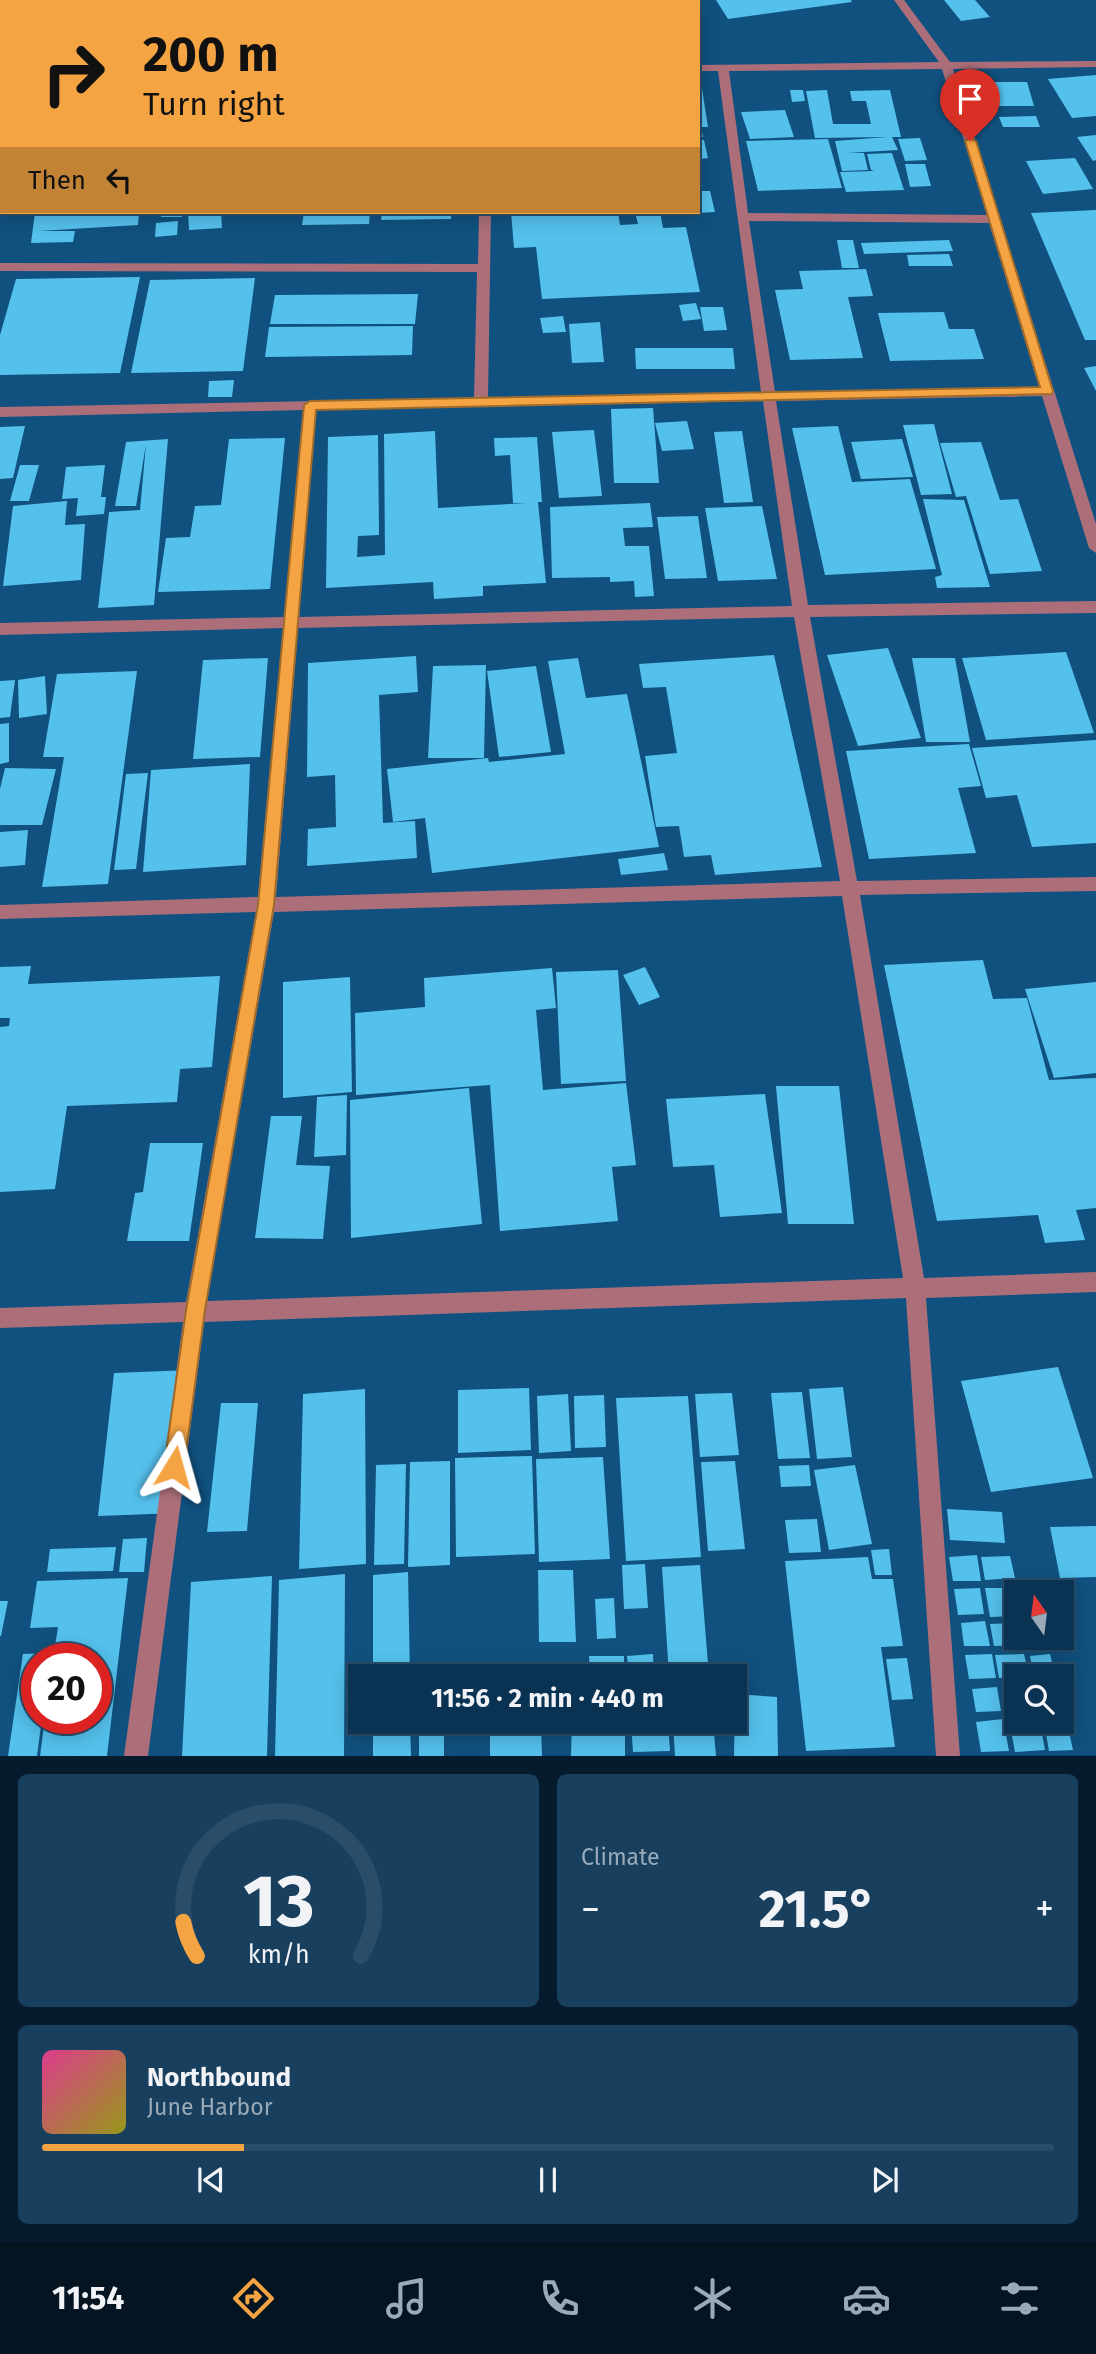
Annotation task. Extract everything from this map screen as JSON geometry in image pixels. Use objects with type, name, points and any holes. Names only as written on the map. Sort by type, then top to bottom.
[{"type":"lane","points":[[899,0],[946,64],[1096,548]]},
{"type":"lane","points":[[700,68],[1096,64]]},
{"type":"lane","points":[[723,67],[742,217],[802,611],[915,1286],[948,1755]]},
{"type":"lane","points":[[481,402],[485,214]]},
{"type":"lane","points":[[742,217],[994,219]]},
{"type":"lane","points":[[0,267],[484,268]]},
{"type":"lane","points":[[0,412],[768,394],[1047,391]]},
{"type":"lane","points":[[136,1755],[195,1310],[266,905],[310,405]]},
{"type":"lane","points":[[0,629],[1096,607]]},
{"type":"lane","points":[[0,912],[850,888],[1096,884]]},
{"type":"lane","points":[[0,1318],[1096,1282]]},
{"type":"shaded area","points":[[700,0],[1096,0],[1096,1755],[0,1756],[0,214],[700,214]]},
{"type":"building","points":[[716,0],[851,0],[852,2],[728,19]]},
{"type":"building","points":[[944,0],[975,0],[990,17],[961,21]]},
{"type":"building","points":[[1096,75],[1096,116],[1072,118],[1048,79]]},
{"type":"building","points":[[989,82],[1027,82],[1034,106],[995,106]]},
{"type":"building","points":[[700,89],[708,127],[701,127],[703,137],[700,137]]},
{"type":"building","points":[[790,90],[803,90],[805,101],[792,102]]},
{"type":"building","points":[[827,90],[833,124],[871,124],[866,101],[852,101],[850,91],[890,90],[901,137],[892,137],[898,150],[847,153],[864,153],[868,170],[842,171],[835,141],[887,137],[815,138],[806,91]]},
{"type":"building","points":[[785,110],[794,137],[750,139],[741,112]]},
{"type":"building","points":[[1036,116],[1040,127],[1003,127],[999,117]]},
{"type":"building","points":[[1096,135],[1096,160],[1093,161],[1077,137]]},
{"type":"building","points":[[920,138],[927,160],[905,161],[898,139]]},
{"type":"building","points":[[828,139],[842,188],[758,191],[746,141]]},
{"type":"building","points":[[700,140],[704,140],[708,158],[700,159]]},
{"type":"building","points":[[892,153],[904,190],[846,192],[840,172],[874,171],[871,170],[867,154]]},
{"type":"building","points":[[1075,158],[1093,189],[1043,194],[1026,161]]},
{"type":"building","points":[[905,164],[925,164],[931,186],[910,187]]},
{"type":"building","points":[[700,191],[710,191],[715,212],[700,213]]},
{"type":"building","points":[[1096,210],[1096,340],[1085,340],[1031,213]]},
{"type":"building","points":[[35,214],[139,214],[138,225],[39,231],[75,231],[73,242],[31,243]]},
{"type":"building","points":[[162,214],[183,214],[182,217],[161,217]]},
{"type":"building","points":[[188,214],[221,214],[222,228],[189,230]]},
{"type":"building","points":[[304,214],[370,214],[369,224],[302,225]]},
{"type":"building","points":[[382,214],[451,214],[451,219],[381,220]]},
{"type":"building","points":[[511,214],[618,214],[620,225],[638,224],[636,214],[660,214],[663,228],[686,227],[700,292],[542,299],[536,247],[514,248]]},
{"type":"building","points":[[178,221],[177,235],[155,237],[156,223]]},
{"type":"building","points":[[837,240],[853,240],[859,268],[842,268]]},
{"type":"building","points":[[949,240],[953,251],[864,254],[861,243]]},
{"type":"building","points":[[949,254],[953,266],[909,266],[907,255]]},
{"type":"building","points":[[866,269],[873,296],[848,297],[863,358],[790,360],[775,290],[803,289],[799,271]]},
{"type":"building","points":[[140,277],[120,373],[0,375],[0,335],[16,279]]},
{"type":"building","points":[[255,278],[243,371],[131,373],[150,280]]},
{"type":"building","points":[[418,294],[415,324],[270,324],[275,295]]},
{"type":"building","points":[[696,303],[701,319],[683,321],[679,305]]},
{"type":"building","points":[[700,307],[723,307],[727,330],[704,331]]},
{"type":"building","points":[[944,312],[949,329],[974,329],[984,359],[890,361],[878,313]]},
{"type":"building","points":[[563,316],[566,332],[543,333],[540,318]]},
{"type":"building","points":[[600,322],[604,362],[572,363],[569,324]]},
{"type":"building","points":[[413,326],[412,355],[265,357],[269,327]]},
{"type":"building","points":[[635,348],[733,348],[735,369],[636,369]]},
{"type":"building","points":[[1096,366],[1096,391],[1084,368]]},
{"type":"building","points":[[234,380],[232,397],[208,397],[209,381]]},
{"type":"building","points":[[653,408],[659,483],[614,483],[611,409]]},
{"type":"building","points":[[687,421],[694,449],[662,451],[655,423]]},
{"type":"building","points":[[934,424],[952,494],[921,495],[903,425]]},
{"type":"building","points":[[25,426],[13,478],[0,479],[0,427]]},
{"type":"building","points":[[838,426],[852,482],[910,479],[936,569],[825,575],[792,428]]},
{"type":"building","points":[[594,430],[602,496],[559,498],[552,432]]},
{"type":"building","points":[[435,431],[438,508],[527,503],[513,503],[510,455],[495,456],[494,438],[537,437],[542,502],[538,502],[546,583],[483,586],[483,596],[434,599],[433,582],[326,588],[328,437],[378,435],[379,535],[358,536],[357,557],[385,555],[384,434]]},
{"type":"building","points":[[742,431],[753,502],[724,503],[714,432]]},
{"type":"building","points":[[285,438],[270,589],[158,592],[166,538],[190,537],[195,506],[221,505],[229,439]]},
{"type":"building","points":[[168,439],[154,605],[98,608],[109,512],[140,510],[146,444],[136,506],[115,506],[126,442]]},
{"type":"building","points":[[902,439],[913,477],[861,479],[851,442]]},
{"type":"building","points":[[981,442],[1000,500],[1018,499],[1042,571],[990,574],[966,496],[956,497],[940,443]]},
{"type":"building","points":[[20,465],[39,465],[29,501],[10,501]]},
{"type":"building","points":[[105,465],[101,497],[106,497],[104,514],[76,516],[78,498],[62,499],[66,467]]},
{"type":"building","points":[[923,499],[964,500],[990,587],[937,588],[935,577],[942,575]]},
{"type":"building","points":[[67,501],[65,525],[85,524],[81,580],[3,586],[13,506]]},
{"type":"building","points":[[650,503],[653,527],[623,528],[625,546],[649,546],[654,596],[635,597],[634,581],[610,582],[610,577],[552,578],[550,507]]},
{"type":"building","points":[[762,506],[777,579],[718,581],[705,508]]},
{"type":"building","points":[[698,516],[707,578],[665,579],[657,517]]},
{"type":"building","points":[[888,648],[921,738],[858,746],[827,655]]},
{"type":"building","points":[[1066,652],[1094,733],[986,740],[962,658]]},
{"type":"building","points":[[774,655],[822,867],[715,875],[711,855],[684,857],[679,826],[656,827],[645,756],[677,753],[666,687],[643,688],[639,664]]},
{"type":"building","points":[[416,656],[418,692],[379,695],[383,823],[415,821],[417,858],[307,866],[308,829],[336,827],[335,775],[307,777],[308,663]]},
{"type":"building","points":[[268,658],[260,757],[193,759],[203,660]]},
{"type":"building","points":[[578,658],[586,698],[627,694],[659,847],[432,873],[425,818],[393,822],[387,769],[488,758],[489,762],[565,754],[548,661]]},
{"type":"building","points":[[912,658],[955,658],[970,742],[926,742]]},
{"type":"building","points":[[486,665],[484,758],[428,758],[433,666]]},
{"type":"building","points":[[536,666],[551,752],[499,757],[487,671]]},
{"type":"building","points":[[137,671],[108,884],[42,887],[64,757],[43,757],[57,674]]},
{"type":"building","points":[[45,676],[47,714],[19,718],[18,680]]},
{"type":"building","points":[[15,680],[10,717],[0,718],[0,681]]},
{"type":"building","points":[[9,723],[9,762],[0,764],[0,724]]},
{"type":"building","points":[[1096,740],[1096,843],[1032,847],[1017,795],[986,798],[972,748]]},
{"type":"building","points":[[969,744],[981,786],[958,788],[976,853],[869,859],[846,751]]},
{"type":"building","points":[[250,764],[246,865],[143,872],[151,770]]},
{"type":"building","points":[[5,768],[56,769],[42,825],[0,825],[0,789]]},
{"type":"building","points":[[148,773],[136,869],[114,870],[126,774]]},
{"type":"building","points":[[28,830],[25,865],[0,867],[0,832]]},
{"type":"building","points":[[664,853],[668,870],[621,875],[618,859]]},
{"type":"building","points":[[983,960],[993,999],[1027,998],[1049,1080],[1096,1078],[1096,1208],[1076,1210],[1085,1240],[1045,1243],[1038,1215],[937,1221],[884,965]]},
{"type":"building","points":[[31,966],[28,984],[220,976],[212,1067],[180,1069],[177,1102],[67,1106],[55,1189],[0,1192],[0,1027],[9,1026],[10,1018],[0,1018],[0,967]]},
{"type":"building","points":[[645,967],[660,997],[639,1005],[623,975]]},
{"type":"building","points":[[552,968],[556,1008],[536,1010],[543,1090],[626,1083],[636,1165],[612,1167],[618,1221],[500,1231],[490,1085],[356,1095],[355,1013],[425,1007],[424,978]]},
{"type":"building","points":[[618,970],[626,1081],[561,1084],[556,972]]},
{"type":"building","points":[[350,977],[352,1092],[283,1098],[283,982]]},
{"type":"building","points":[[1096,982],[1096,1073],[1054,1078],[1025,989]]},
{"type":"building","points":[[776,1086],[839,1086],[854,1224],[788,1224]]},
{"type":"building","points":[[469,1088],[482,1224],[351,1238],[350,1100]]},
{"type":"building","points":[[765,1094],[782,1213],[720,1217],[714,1165],[673,1167],[666,1099]]},
{"type":"building","points":[[347,1095],[346,1155],[314,1157],[317,1097]]},
{"type":"building","points":[[271,1116],[302,1116],[296,1165],[330,1166],[323,1239],[255,1238]]},
{"type":"building","points":[[150,1143],[203,1143],[189,1241],[127,1241],[135,1193],[143,1192]]},
{"type":"building","points":[[1058,1367],[1093,1478],[991,1492],[961,1381]]},
{"type":"building","points":[[190,1370],[178,1513],[98,1516],[114,1373]]},
{"type":"building","points":[[843,1387],[852,1457],[817,1459],[809,1389]]},
{"type":"building","points":[[529,1388],[531,1450],[458,1453],[458,1390]]},
{"type":"building","points":[[365,1389],[366,1564],[299,1569],[303,1394]]},
{"type":"building","points":[[802,1392],[810,1458],[778,1459],[771,1393]]},
{"type":"building","points":[[732,1393],[739,1455],[700,1457],[695,1394]]},
{"type":"building","points":[[568,1394],[571,1451],[539,1453],[537,1396]]},
{"type":"building","points":[[604,1395],[606,1447],[575,1448],[574,1396]]},
{"type":"building","points":[[688,1396],[701,1557],[626,1561],[616,1398]]},
{"type":"building","points":[[221,1403],[258,1403],[247,1531],[207,1532]]},
{"type":"building","points":[[532,1456],[535,1554],[456,1557],[455,1458]]},
{"type":"building","points":[[603,1457],[610,1559],[539,1562],[536,1459]]},
{"type":"building","points":[[450,1461],[450,1565],[408,1567],[410,1462]]},
{"type":"building","points":[[735,1461],[745,1549],[708,1551],[701,1462]]},
{"type":"building","points":[[406,1464],[404,1564],[374,1565],[376,1465]]},
{"type":"building","points":[[809,1465],[811,1486],[781,1487],[779,1466]]},
{"type":"building","points":[[855,1465],[872,1544],[829,1550],[814,1470]]},
{"type":"building","points":[[947,1509],[1002,1512],[1005,1543],[950,1540]]},
{"type":"building","points":[[817,1519],[821,1552],[789,1553],[785,1520]]},
{"type":"building","points":[[1096,1526],[1096,1577],[1060,1578],[1050,1527]]},
{"type":"building","points":[[147,1538],[144,1572],[119,1572],[123,1539]]},
{"type":"building","points":[[116,1547],[113,1571],[47,1572],[50,1549]]},
{"type":"building","points":[[889,1549],[892,1575],[875,1575],[871,1550]]},
{"type":"building","points":[[977,1555],[981,1581],[953,1581],[949,1557]]},
{"type":"building","points":[[1010,1556],[1015,1578],[985,1580],[981,1557]]},
{"type":"building","points":[[868,1557],[872,1579],[893,1579],[903,1646],[881,1647],[895,1747],[806,1751],[785,1561]]},
{"type":"building","points":[[645,1564],[648,1608],[624,1609],[622,1565]]},
{"type":"building","points":[[700,1565],[708,1664],[668,1664],[662,1567]]},
{"type":"building","points":[[538,1570],[573,1570],[576,1642],[539,1642]]},
{"type":"building","points":[[408,1572],[410,1664],[373,1664],[373,1575]]},
{"type":"building","points":[[345,1574],[344,1756],[275,1756],[279,1580]]},
{"type":"building","points":[[272,1576],[267,1756],[182,1756],[191,1582]]},
{"type":"building","points":[[128,1578],[112,1714],[112,1643],[56,1643],[58,1627],[30,1628],[37,1581]]},
{"type":"building","points":[[980,1588],[984,1614],[958,1615],[954,1589]]},
{"type":"building","points":[[985,1588],[1004,1588],[1004,1616],[990,1617]]},
{"type":"building","points":[[614,1598],[616,1638],[597,1639],[595,1599]]},
{"type":"building","points":[[0,1601],[8,1601],[1,1636],[0,1636]]},
{"type":"building","points":[[985,1621],[990,1646],[964,1646],[961,1623]]},
{"type":"building","points":[[1004,1623],[1004,1646],[994,1646],[990,1624]]},
{"type":"building","points":[[653,1654],[653,1664],[628,1664],[627,1656]]},
{"type":"building","points":[[992,1654],[996,1678],[969,1679],[965,1655]]},
{"type":"building","points":[[1024,1654],[1026,1664],[1004,1664],[1004,1678],[999,1678],[995,1655]]},
{"type":"building","points":[[1050,1654],[1052,1664],[1032,1664],[1030,1656]]},
{"type":"building","points":[[589,1656],[624,1656],[624,1664],[589,1664]]},
{"type":"building","points":[[907,1658],[913,1699],[892,1700],[886,1659]]},
{"type":"building","points":[[21,1668],[21,1734],[40,1734],[37,1756],[8,1756]]},
{"type":"building","points":[[997,1687],[1001,1711],[976,1712],[972,1689]]},
{"type":"building","points":[[747,1695],[777,1697],[778,1756],[734,1756],[734,1734],[747,1734]]},
{"type":"building","points":[[1003,1719],[1009,1751],[981,1752],[976,1722]]},
{"type":"building","points":[[43,1734],[110,1734],[107,1756],[40,1756]]},
{"type":"building","points":[[373,1734],[410,1734],[411,1756],[373,1756]]},
{"type":"building","points":[[419,1734],[444,1734],[444,1756],[419,1756]]},
{"type":"building","points":[[490,1734],[541,1734],[542,1756],[490,1756]]},
{"type":"building","points":[[572,1734],[625,1734],[625,1756],[571,1756]]},
{"type":"building","points":[[632,1734],[669,1734],[670,1751],[633,1752]]},
{"type":"building","points":[[674,1734],[714,1734],[716,1756],[675,1756]]},
{"type":"building","points":[[1012,1734],[1042,1734],[1045,1750],[1015,1752]]},
{"type":"building","points":[[1046,1734],[1070,1734],[1073,1750],[1049,1751]]},
{"type":"route","points":[[174,1467],[195,1310],[266,905],[310,405],[768,394],[1047,391],[970,141]]}]
